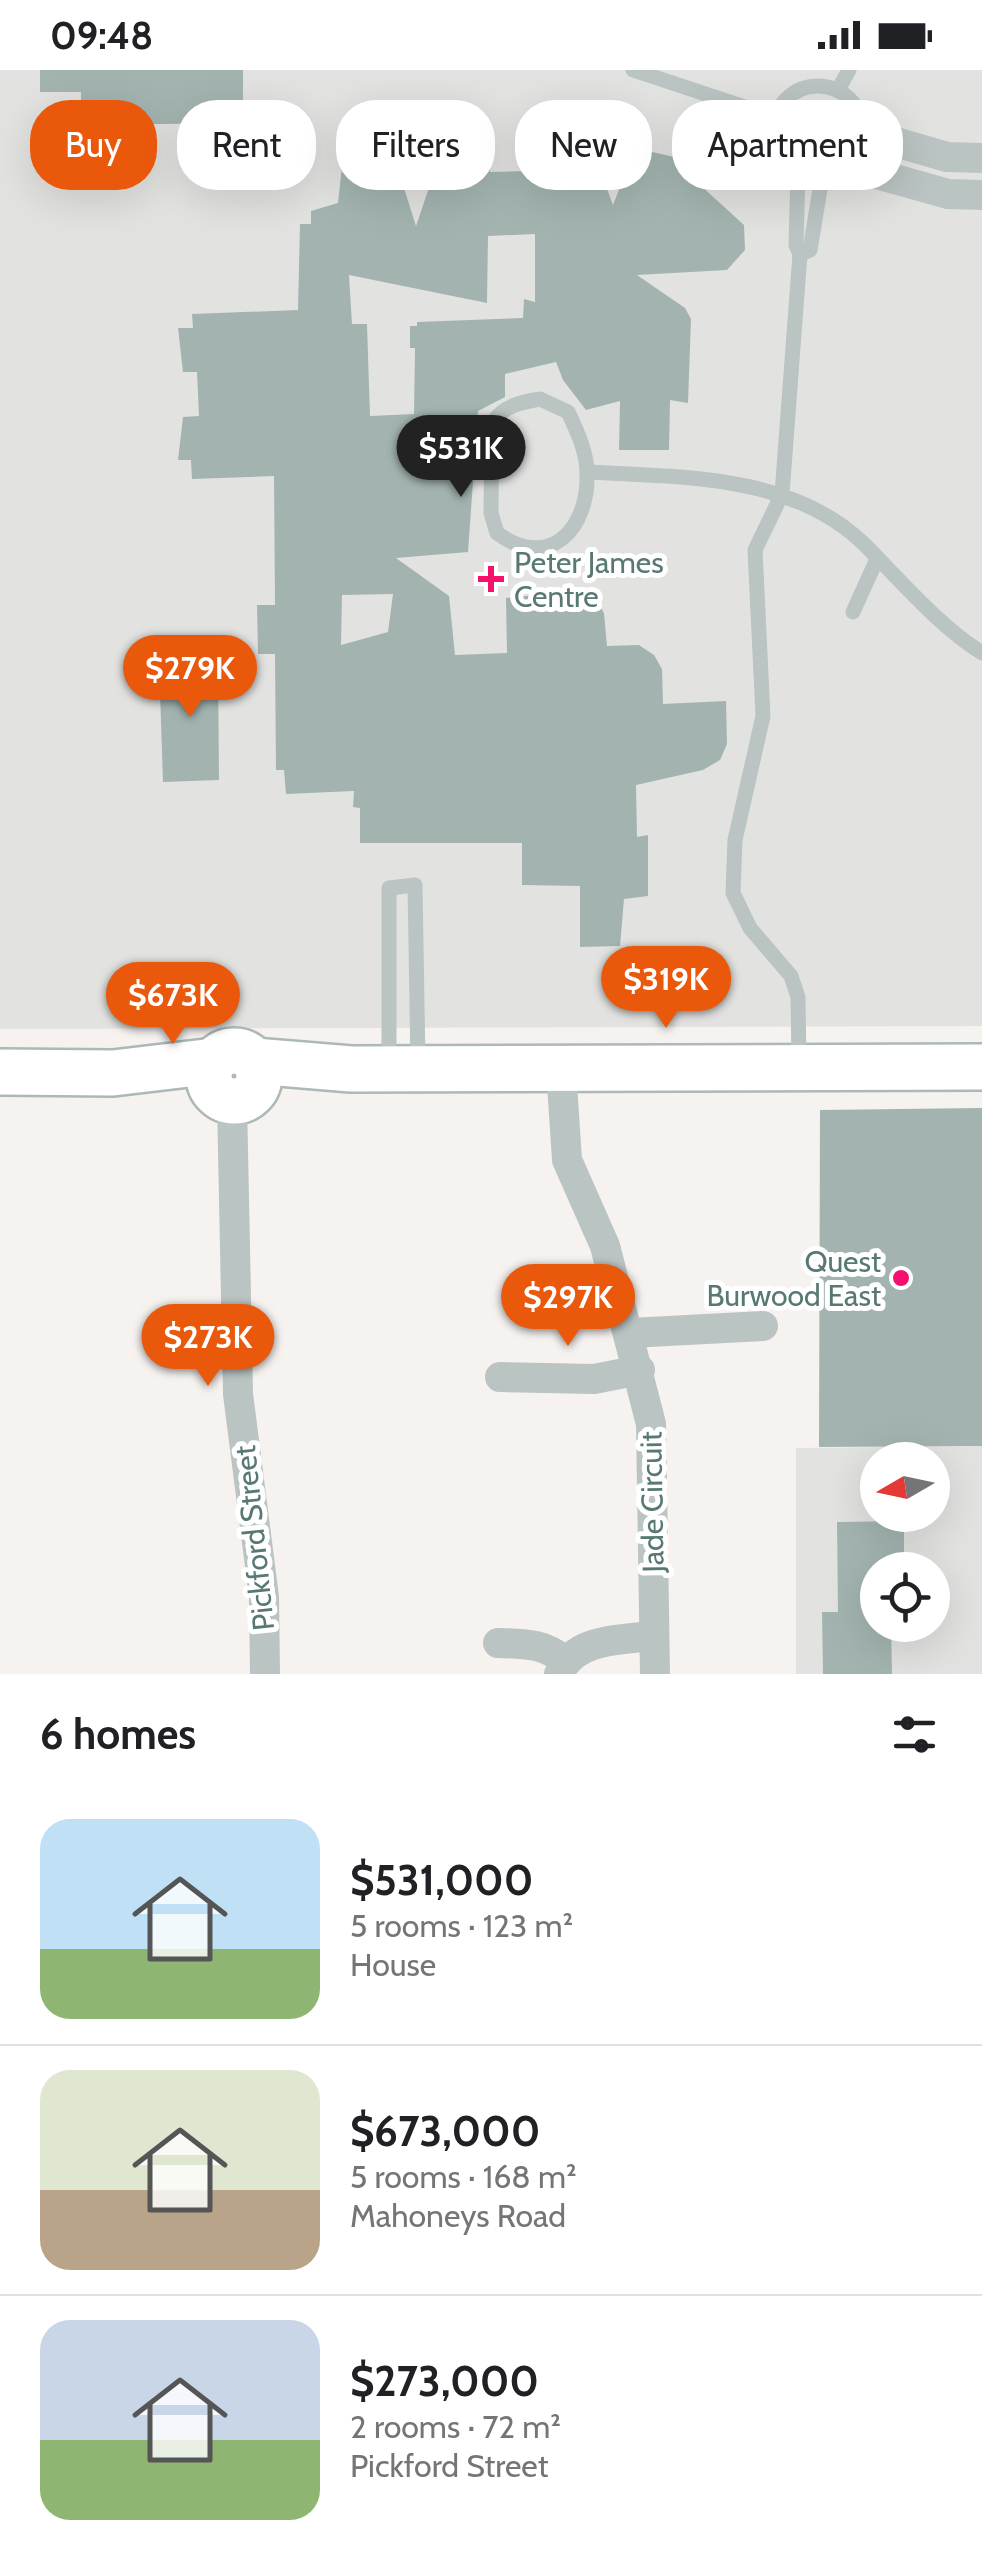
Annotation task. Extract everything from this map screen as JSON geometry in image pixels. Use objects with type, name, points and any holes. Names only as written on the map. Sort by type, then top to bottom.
[{"type":"main road","points":[[0,1072],[114,1073],[234,1083],[386,1069],[982,1067]]},
{"type":"street","points":[[903,145],[947,158],[982,158]]},
{"type":"street","points":[[903,185],[982,196]]},
{"type":"street","name":"Jade Circuit","points":[[561,1068],[567,1160],[605,1246],[651,1424],[655,1674]]},
{"type":"street","name":"Pickford Street","points":[[234,1083],[238,1394],[264,1598],[265,1674]]},
{"type":"street","points":[[630,1333],[763,1326]]},
{"type":"street","points":[[500,1377],[594,1378],[640,1370]]},
{"type":"street","points":[[498,1642],[551,1649],[562,1667],[581,1648],[654,1636]]},
{"type":"lane","points":[[633,70],[724,100]]},
{"type":"lane","points":[[838,90],[849,70]]},
{"type":"lane","points":[[785,100],[806,87],[838,90],[850,100]]},
{"type":"lane","points":[[798,190],[796,245],[800,254],[782,494],[756,550],[763,716],[734,840],[733,893],[750,928],[791,976],[798,997],[799,1068]]},
{"type":"lane","points":[[800,254],[810,250],[829,190]]},
{"type":"lane","points":[[540,399],[568,412],[588,472],[582,510],[562,542],[528,547],[498,533],[490,513],[492,423],[499,413],[521,402],[540,399]]},
{"type":"lane","points":[[588,472],[701,478],[782,494],[845,528],[927,603],[954,636],[982,652]]},
{"type":"lane","points":[[852,612],[876,559]]},
{"type":"lane","points":[[415,885],[386,1069],[389,888],[415,885]]},
{"type":"shaded area","name":"Peter James Centre","points":[[0,70],[982,70],[982,1026],[0,1029]]},
{"type":"shaded area","points":[[950,1446],[982,1446],[982,1674],[796,1674],[796,1448],[860,1447],[860,1532],[950,1532]]},
{"type":"building","points":[[40,70],[243,70],[243,100],[177,100],[177,124],[157,124],[157,100],[81,100],[81,92],[40,92]]},
{"type":"building","points":[[652,152],[672,157],[672,190],[706,190],[744,225],[745,250],[727,270],[637,275],[685,308],[691,319],[688,403],[670,400],[669,450],[619,450],[620,401],[586,410],[563,380],[556,362],[505,374],[505,397],[478,411],[468,552],[396,558],[449,596],[455,655],[507,653],[506,598],[536,595],[536,600],[583,594],[595,598],[604,613],[607,646],[639,645],[654,655],[662,669],[663,704],[726,701],[727,744],[720,760],[703,770],[636,785],[637,837],[648,835],[648,896],[624,899],[620,946],[580,947],[580,886],[522,885],[522,843],[360,843],[360,808],[353,807],[354,791],[286,794],[284,770],[276,770],[275,654],[258,654],[257,605],[275,605],[274,476],[192,479],[191,460],[178,460],[183,417],[199,416],[197,372],[183,372],[178,328],[193,328],[192,314],[298,310],[300,224],[311,224],[311,211],[338,203],[339,190],[405,190],[416,226],[428,190],[495,190],[495,172],[515,171],[515,190],[607,190],[613,205],[619,190],[652,190]],"holes":[[[535,234],[535,302],[524,299],[523,318],[417,322],[417,326],[410,326],[410,348],[415,348],[414,414],[370,416],[367,324],[352,324],[349,275],[487,303],[488,236]],[[393,594],[388,632],[341,645],[342,595]]]},
{"type":"building","points":[[218,660],[219,780],[163,782],[159,662]]},
{"type":"building","name":"Quest Burwood East","points":[[982,1108],[982,1446],[860,1442],[860,1447],[819,1447],[820,1110]]},
{"type":"building","points":[[837,1522],[860,1522],[860,1532],[904,1532],[904,1552],[860,1552],[860,1642],[891,1642],[892,1674],[823,1674],[822,1612],[838,1612]]},
{"type":"place","name":"Peter James Centre","points":[[491,579]]},
{"type":"place","name":"Quest Burwood East","points":[[901,1278]]}]
